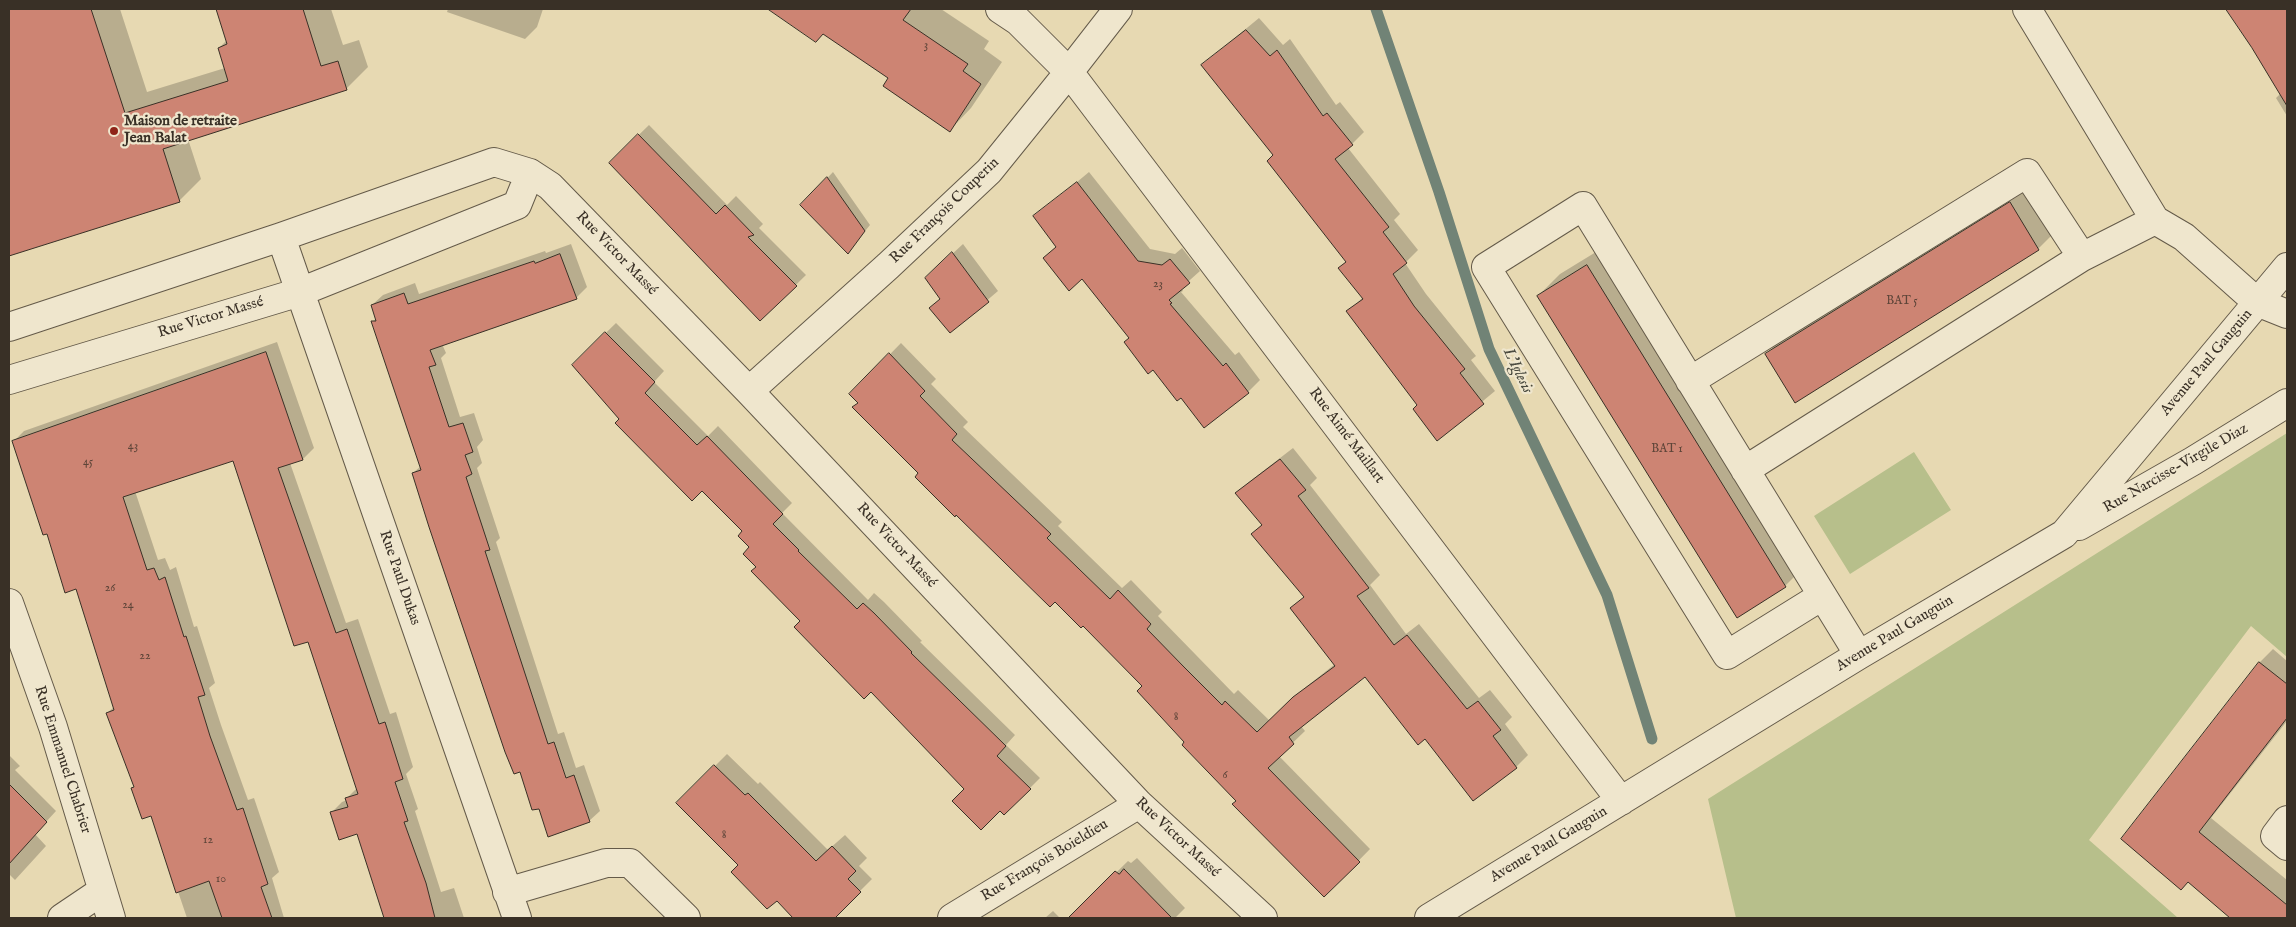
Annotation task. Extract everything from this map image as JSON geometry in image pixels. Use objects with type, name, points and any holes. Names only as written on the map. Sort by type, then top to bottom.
[{"type":"street","name":"Rue Aimé Maillart","points":[[1000,9],[1018,21],[1070,72],[1622,801]]},
{"type":"street","name":"Rue François Couperin","points":[[749,391],[888,266],[989,171],[1070,72],[1118,9]]},
{"type":"street","points":[[2028,9],[2155,220],[2184,237],[2257,302],[2287,314]]},
{"type":"street","name":"Rue Victor Massé","points":[[9,328],[282,238],[494,162],[530,173],[550,186],[749,391],[1139,804],[1263,918]]},
{"type":"street","name":"Rue Victor Massé","points":[[9,380],[300,292],[517,205],[530,173]]},
{"type":"street","points":[[1690,381],[2027,173],[2082,257]]},
{"type":"street","points":[[1822,596],[1727,655],[1486,267],[1583,206],[1859,655]]},
{"type":"street","points":[[1745,470],[2082,257],[2155,220]]},
{"type":"street","name":"Rue Paul Dukas","points":[[282,238],[517,918]]},
{"type":"street","name":"Avenue Paul Gauguin","points":[[1429,918],[1859,655],[2064,534],[2287,267]]},
{"type":"street","name":"Rue Narcisse-Virgile Diaz","points":[[2064,534],[2192,461],[2287,403]]},
{"type":"street","name":"Rue Emmanuel Chabrier","points":[[9,603],[53,727],[111,918]]},
{"type":"street","name":"Rue François Boieldieu","points":[[952,918],[1139,804]]},
{"type":"street","points":[[2287,820],[2275,836],[2287,846]]},
{"type":"street","points":[[508,892],[606,863],[630,863],[686,918]]},
{"type":"street","points":[[62,918],[102,891]]},
{"type":"street","points":[[665,918],[670,915],[686,918]]},
{"type":"green space","points":[[2287,433],[2287,657],[2251,626],[2089,840],[2178,918],[1736,918],[1708,799]]},
{"type":"green space","points":[[1914,452],[1951,510],[1850,574],[1814,516]]},
{"type":"building","name":"Maison de retraite Jean Balat","points":[[9,9],[91,9],[125,113],[228,81],[218,48],[227,44],[216,9],[303,9],[321,66],[338,61],[347,90],[163,149],[180,202],[9,256]]},
{"type":"building","points":[[768,9],[911,9],[903,20],[968,64],[963,71],[981,84],[950,132],[883,86],[888,78],[823,34],[816,42]]},
{"type":"building","points":[[2226,9],[2287,9],[2287,106],[2252,48]]},
{"type":"building","points":[[1246,30],[1270,56],[1277,50],[1323,116],[1327,113],[1353,145],[1335,159],[1389,227],[1383,232],[1407,263],[1393,274],[1414,306],[1465,369],[1460,373],[1484,404],[1437,441],[1413,409],[1417,405],[1346,311],[1363,299],[1338,268],[1346,262],[1267,161],[1273,155],[1201,65]]},
{"type":"building","points":[[638,134],[716,214],[725,205],[754,235],[748,237],[797,286],[760,321],[609,163]]},
{"type":"building","points":[[827,177],[865,231],[848,254],[800,205]]},
{"type":"building","points":[[1077,182],[1138,261],[1162,265],[1170,259],[1190,283],[1169,300],[1172,303],[1170,304],[1223,366],[1226,363],[1249,393],[1204,428],[1181,398],[1177,401],[1153,370],[1148,374],[1124,342],[1129,338],[1082,279],[1069,291],[1043,258],[1056,247],[1033,216]]},
{"type":"building","points":[[2010,202],[2039,250],[1795,403],[1765,354]]},
{"type":"building","points":[[952,252],[989,302],[950,333],[929,308],[940,299],[925,278]]},
{"type":"building","points":[[560,254],[577,299],[430,350],[436,365],[429,367],[449,427],[463,423],[473,452],[465,455],[472,474],[466,477],[490,550],[485,551],[548,744],[554,742],[566,778],[574,775],[590,822],[548,837],[539,809],[532,810],[520,772],[514,774],[505,752],[429,527],[412,473],[421,470],[371,321],[376,321],[371,305],[404,293],[408,304]]},
{"type":"building","points":[[1587,265],[1786,587],[1737,618],[1537,296]]},
{"type":"building","points":[[605,332],[655,382],[645,393],[697,445],[707,436],[783,514],[773,524],[798,551],[857,609],[863,603],[874,613],[911,653],[1006,746],[997,756],[1031,789],[1004,815],[1000,811],[981,830],[952,801],[964,789],[871,692],[864,699],[794,627],[800,621],[751,571],[756,567],[743,554],[749,547],[738,536],[742,531],[702,491],[692,501],[615,423],[619,419],[572,365]]},
{"type":"building","points":[[266,352],[303,460],[278,468],[336,633],[347,629],[379,724],[385,722],[403,779],[395,782],[408,821],[404,822],[426,883],[435,918],[384,918],[357,834],[339,840],[330,812],[348,807],[345,798],[358,794],[308,642],[294,646],[233,461],[123,497],[147,570],[154,568],[159,580],[165,577],[184,637],[186,636],[205,695],[198,697],[237,810],[243,808],[268,884],[261,887],[272,918],[222,918],[209,881],[176,893],[151,816],[142,819],[131,788],[134,787],[106,713],[114,710],[76,589],[65,593],[47,534],[43,535],[12,441]]},
{"type":"building","points":[[889,353],[925,391],[920,396],[957,434],[952,440],[1051,534],[1047,538],[1110,599],[1118,590],[1151,624],[1147,629],[1184,667],[1222,705],[1225,701],[1257,732],[1293,697],[1335,666],[1290,608],[1304,597],[1251,534],[1262,525],[1235,493],[1280,459],[1306,490],[1298,496],[1369,588],[1357,596],[1394,645],[1407,635],[1467,709],[1478,701],[1501,730],[1493,736],[1517,768],[1473,801],[1425,739],[1418,745],[1365,677],[1289,737],[1294,744],[1268,768],[1360,862],[1324,897],[1232,804],[1236,801],[1182,745],[1184,742],[1137,691],[1142,686],[1083,626],[1081,628],[1055,602],[1050,607],[956,515],[955,517],[915,477],[918,473],[852,407],[858,403],[849,394]]},
{"type":"building","points":[[2259,662],[2287,684],[2287,718],[2199,832],[2287,905],[2287,918],[2230,918],[2188,882],[2181,890],[2121,839]]},
{"type":"building","points":[[714,765],[745,795],[748,793],[816,861],[832,846],[856,871],[848,879],[861,892],[835,918],[793,918],[777,901],[767,909],[731,872],[738,865],[676,803]]},
{"type":"building","points":[[9,784],[47,822],[9,864]]},
{"type":"building","points":[[1124,869],[1172,918],[1068,918],[1115,871],[1119,874]]},
{"type":"waterway","name":"L'Iglesis","points":[[1376,9],[1439,192],[1489,349],[1607,595],[1652,739]]},
{"type":"place","name":"Maison de retraite Jean Balat","points":[[114,131]]}]
